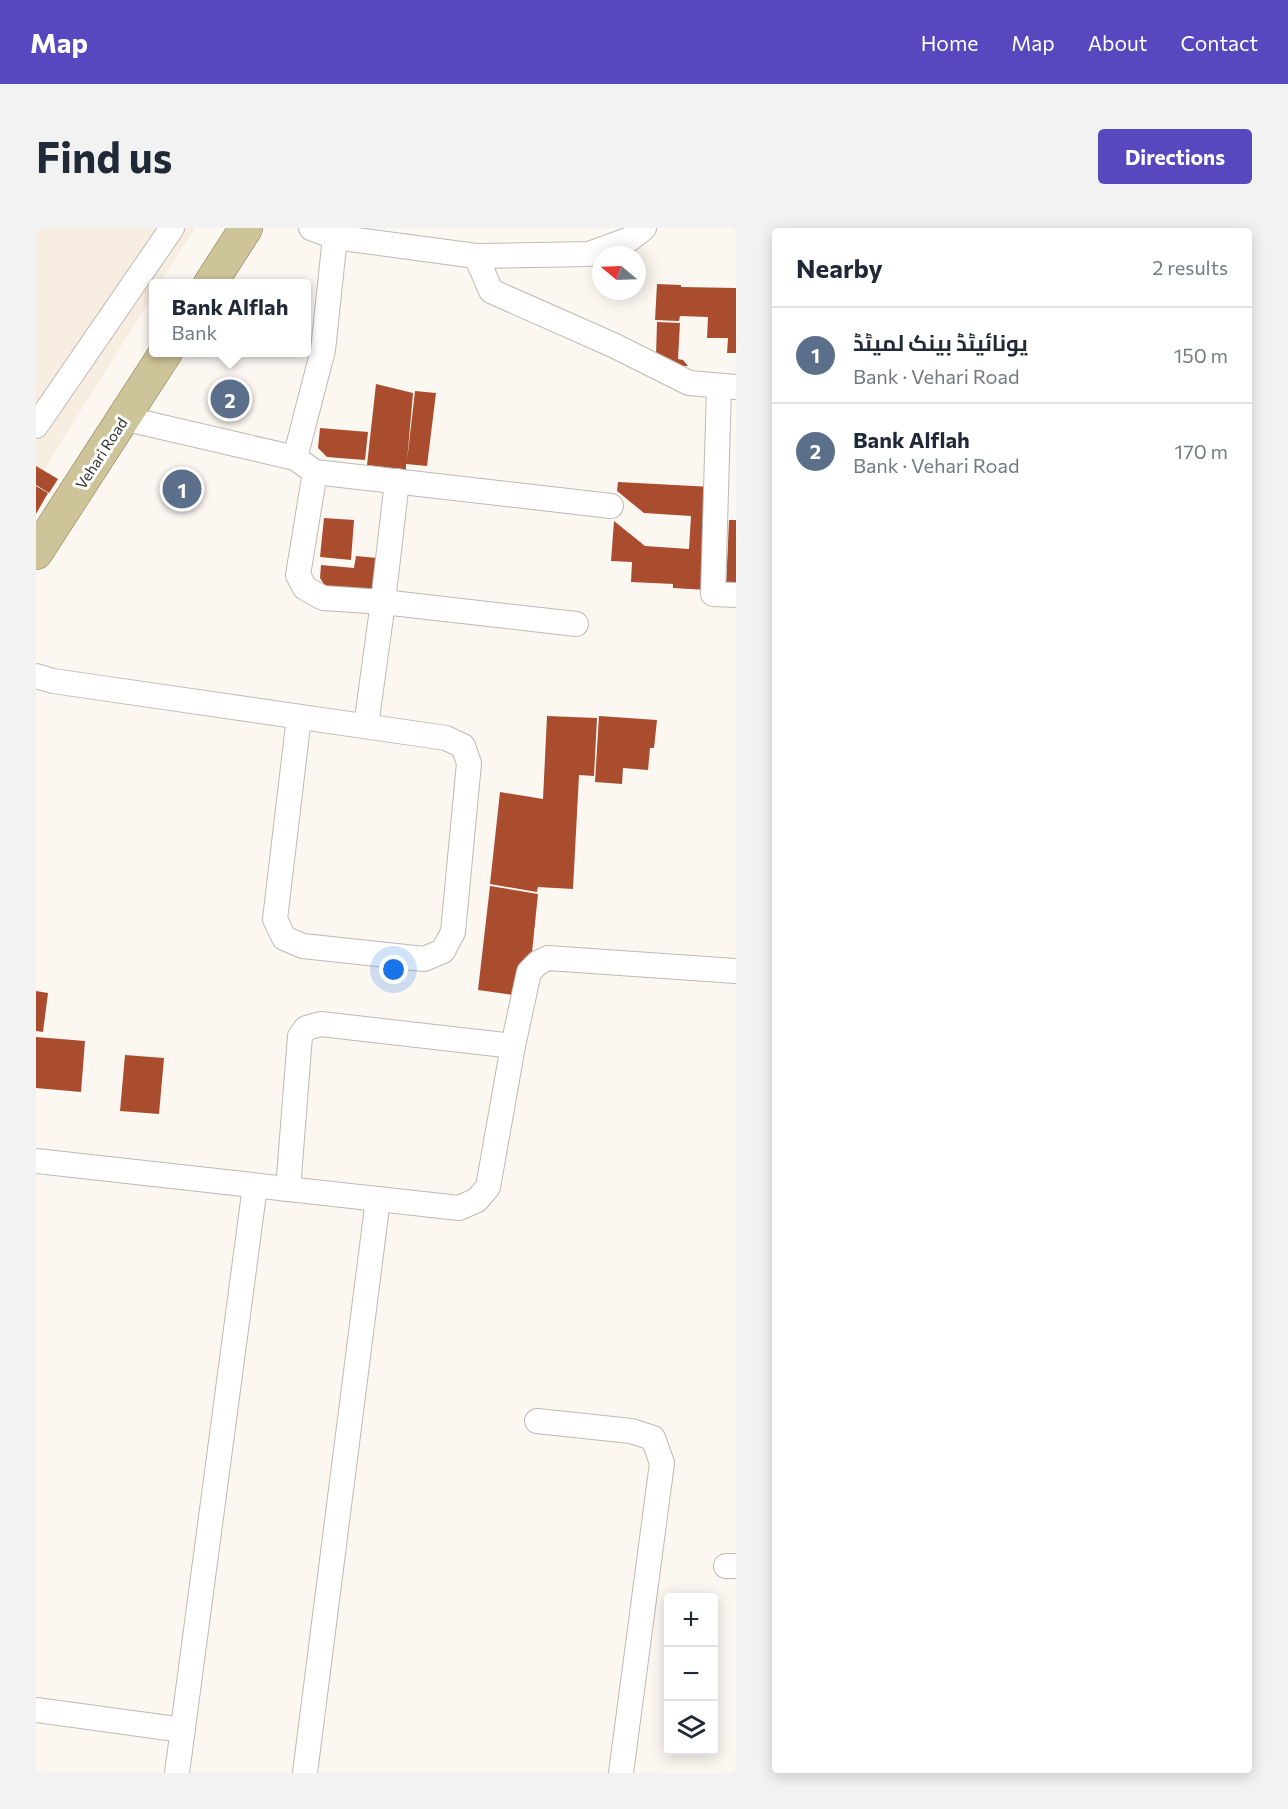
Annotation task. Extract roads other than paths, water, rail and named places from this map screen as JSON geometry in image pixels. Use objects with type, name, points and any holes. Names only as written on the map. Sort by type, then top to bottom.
[{"type":"main road","points":[[213,279],[246,228]]},
{"type":"main road","name":"Vehari Road","points":[[36,553],[163,357]]},
{"type":"street","points":[[36,426],[172,228]]},
{"type":"street","points":[[311,228],[335,237],[476,256],[590,254],[630,239],[644,228]]},
{"type":"street","points":[[295,458],[323,350],[335,237]]},
{"type":"street","points":[[476,256],[491,291],[613,345],[689,383],[728,387],[713,594],[736,594]]},
{"type":"street","points":[[123,418],[295,458],[315,472],[611,506]]},
{"type":"street","points":[[315,472],[298,575],[305,588],[323,598],[383,602],[576,624]]},
{"type":"street","points":[[366,726],[397,481]]},
{"type":"street","points":[[36,676],[53,681],[446,738],[463,746],[469,763],[453,932],[443,951],[424,959],[303,946],[284,938],[275,919],[299,717]]},
{"type":"street","points":[[36,1161],[459,1208],[477,1200],[488,1187],[513,1046],[530,972],[538,963],[548,958],[736,971]]},
{"type":"street","points":[[288,1190],[300,1036],[306,1028],[321,1024],[513,1046]]},
{"type":"street","points":[[177,1773],[255,1186]]},
{"type":"street","points":[[305,1773],[378,1199]]},
{"type":"street","points":[[537,1421],[631,1431],[653,1438],[662,1463],[621,1773]]},
{"type":"street","points":[[36,1710],[183,1730]]},
{"type":"place","name":"Bank Alflah","points":[[230,399]]},
{"type":"place","name":"یونائیٹڈ بینک لمیٹڈ","points":[[182,489]]}]
